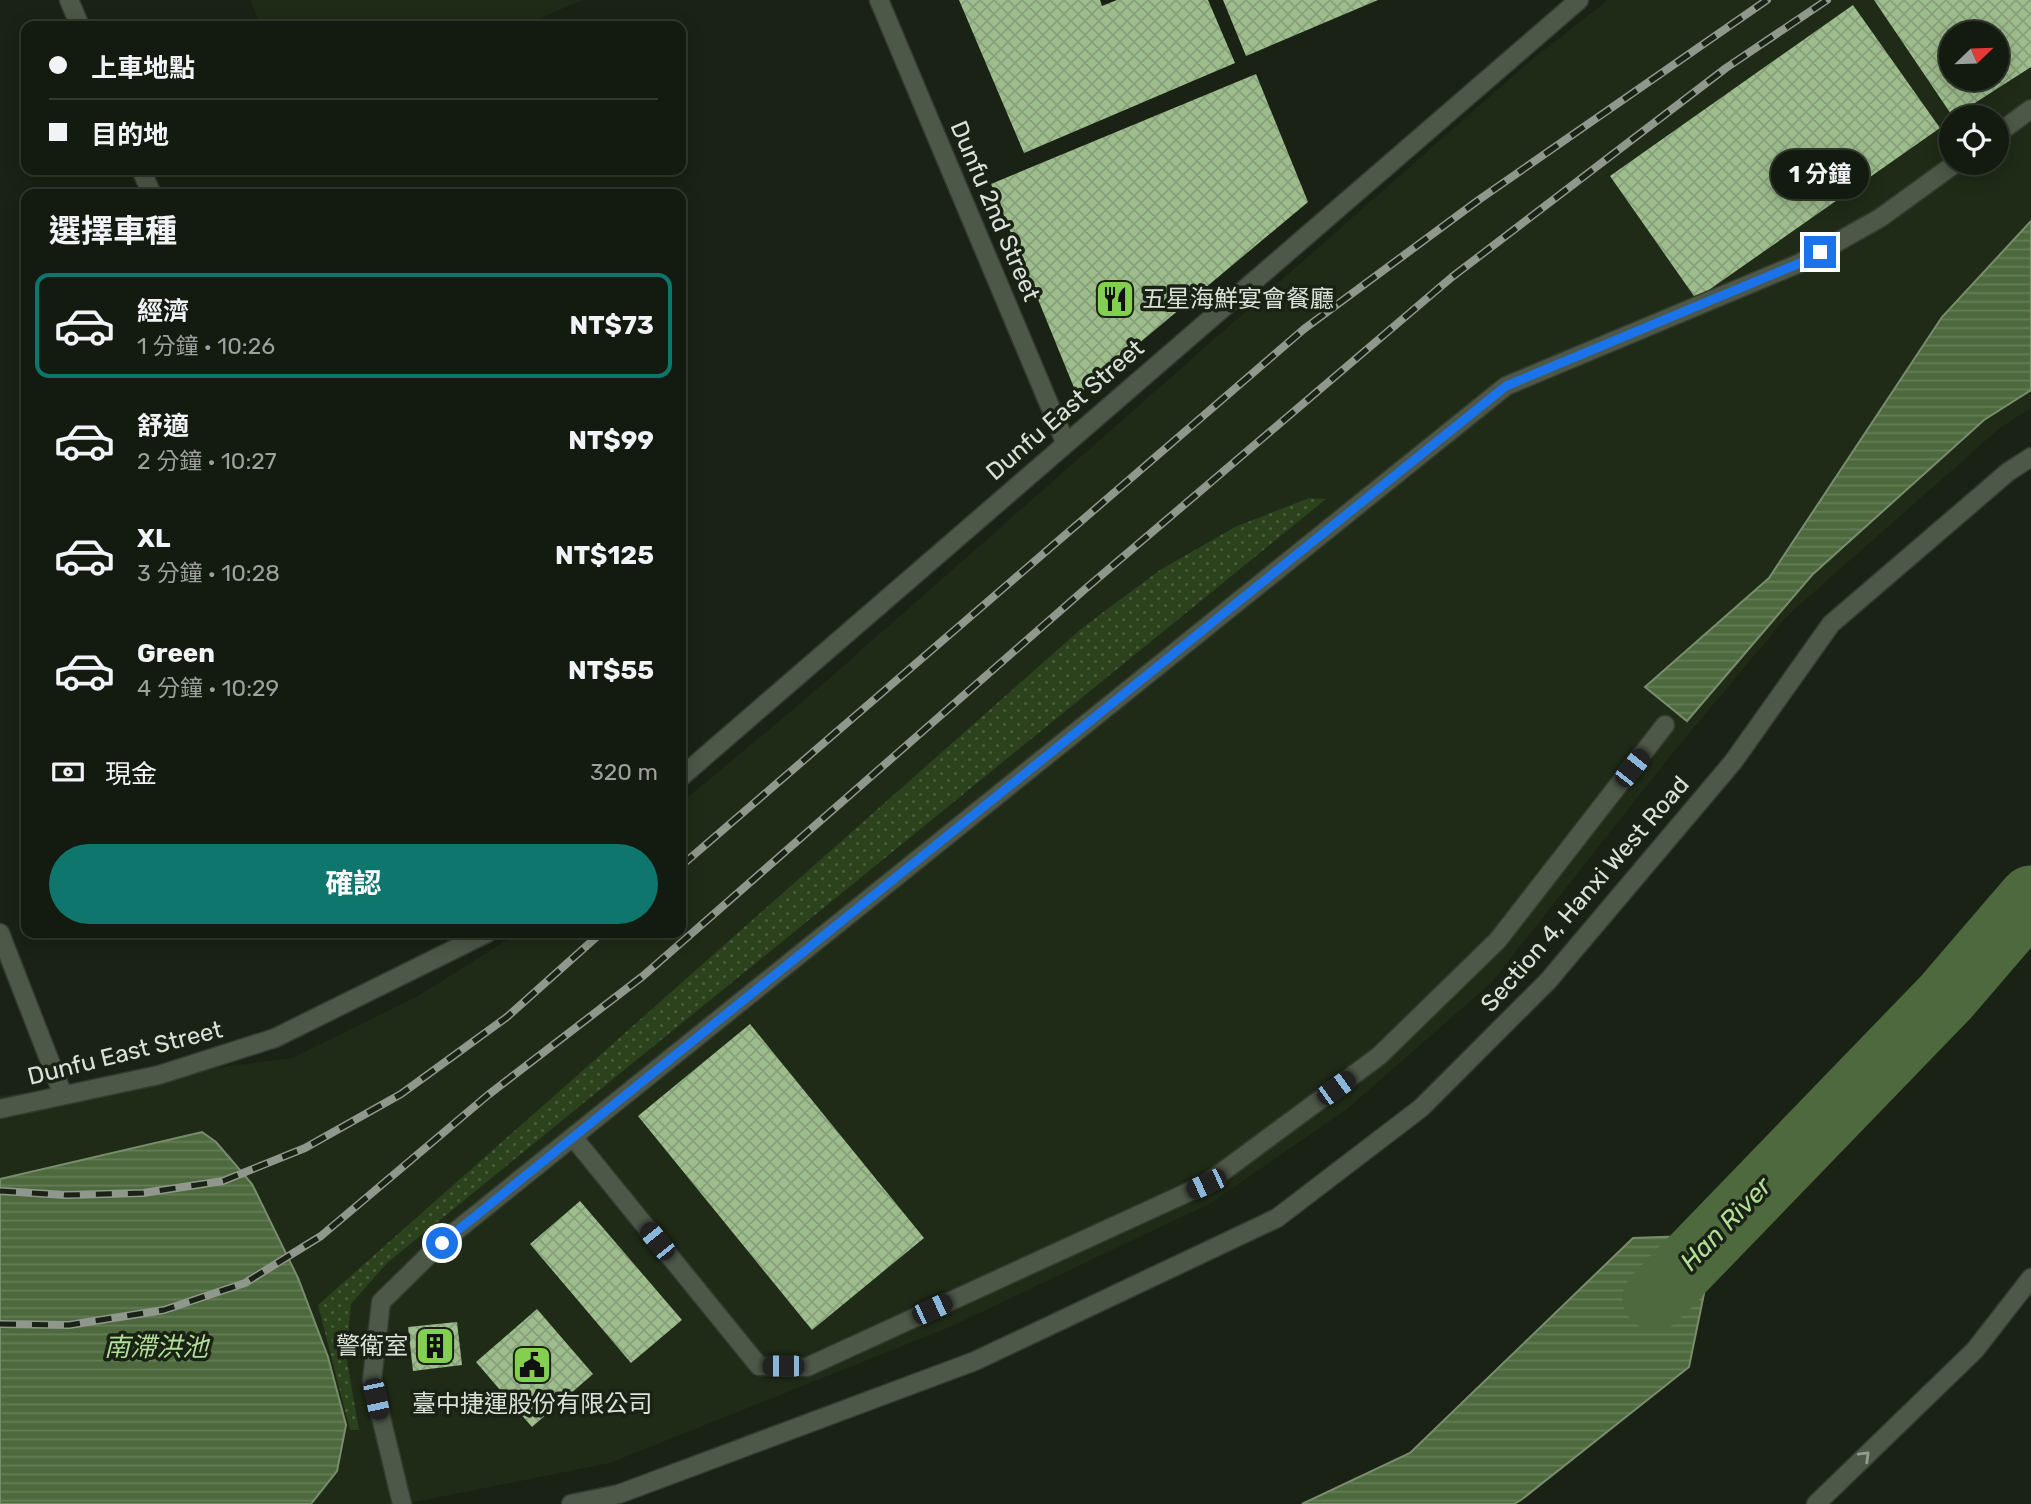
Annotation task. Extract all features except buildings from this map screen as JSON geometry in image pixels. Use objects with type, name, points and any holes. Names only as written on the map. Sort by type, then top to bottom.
[{"type":"street","points":[[69,0],[78,21]]},
{"type":"street","name":"Dunfu 2nd Street","points":[[879,0],[1065,442]]},
{"type":"street","name":"Dunfu East Street","points":[[686,773],[1579,0]]},
{"type":"street","points":[[2009,125],[2031,109]]},
{"type":"street","points":[[402,1504],[372,1380],[381,1302],[442,1243],[1506,386],[1800,263],[1880,218],[1939,175]]},
{"type":"street","name":"Section 4, Hanxi West Road","points":[[571,1504],[619,1494],[975,1361],[1277,1218],[1421,1108],[1548,981],[1733,761],[1831,624],[2008,472],[2031,457]]},
{"type":"street","points":[[573,1137],[760,1366],[807,1367],[1206,1184],[1379,1056],[1498,940],[1665,725]]},
{"type":"street","points":[[0,933],[63,1095]]},
{"type":"street","name":"Dunfu East Street","points":[[0,1109],[159,1075],[275,1038],[469,938]]},
{"type":"street","points":[[1816,1504],[1975,1350],[2031,1278]]},
{"type":"shaded area","points":[[250,0],[583,0],[533,21],[259,21]]},
{"type":"shaded area","points":[[1608,0],[2031,0],[2031,408],[2000,428],[1789,614],[1667,760],[1491,983],[1347,1109],[1211,1203],[950,1327],[610,1463],[405,1504],[0,1504],[0,1096],[292,1058],[418,996],[510,938],[686,938],[686,799],[808,697],[1531,60]]},
{"type":"shaded area","points":[[1309,498],[1326,499],[387,1263],[351,1304],[346,1355],[359,1430],[350,1430],[318,1305],[1082,628],[1160,570],[1235,527]]},
{"type":"water","points":[[2031,221],[2031,390],[1984,420],[1812,575],[1687,721],[1645,687],[1769,578],[1942,317]]},
{"type":"water","name":"南滯洪池","points":[[202,1132],[216,1142],[252,1184],[298,1278],[328,1357],[346,1425],[337,1471],[311,1504],[0,1504],[0,1179]]},
{"type":"water","points":[[1716,1235],[1689,1367],[1521,1500],[1514,1504],[1302,1504],[1410,1453],[1633,1238]]},
{"type":"waterway","name":"Han River","points":[[1655,1298],[1946,997],[2031,898]]},
{"type":"railway","points":[[686,862],[1304,329],[1480,199],[1767,0]]},
{"type":"railway","points":[[0,1324],[69,1325],[164,1310],[245,1283],[321,1236],[488,1095],[643,976],[1084,590],[1452,277],[1726,68],[1827,0]]},
{"type":"railway","points":[[0,1191],[66,1195],[143,1193],[223,1181],[305,1148],[401,1094],[507,1017],[595,938]]},
{"type":"place","name":"五星海鮮宴會餐廳","points":[[1115,299]]},
{"type":"place","name":"警衛室","points":[[435,1346]]},
{"type":"place","name":"臺中捷運股份有限公司","points":[[532,1365]]},
{"type":"route","points":[[442,1243],[1506,386],[1800,263],[1820,252]]}]
